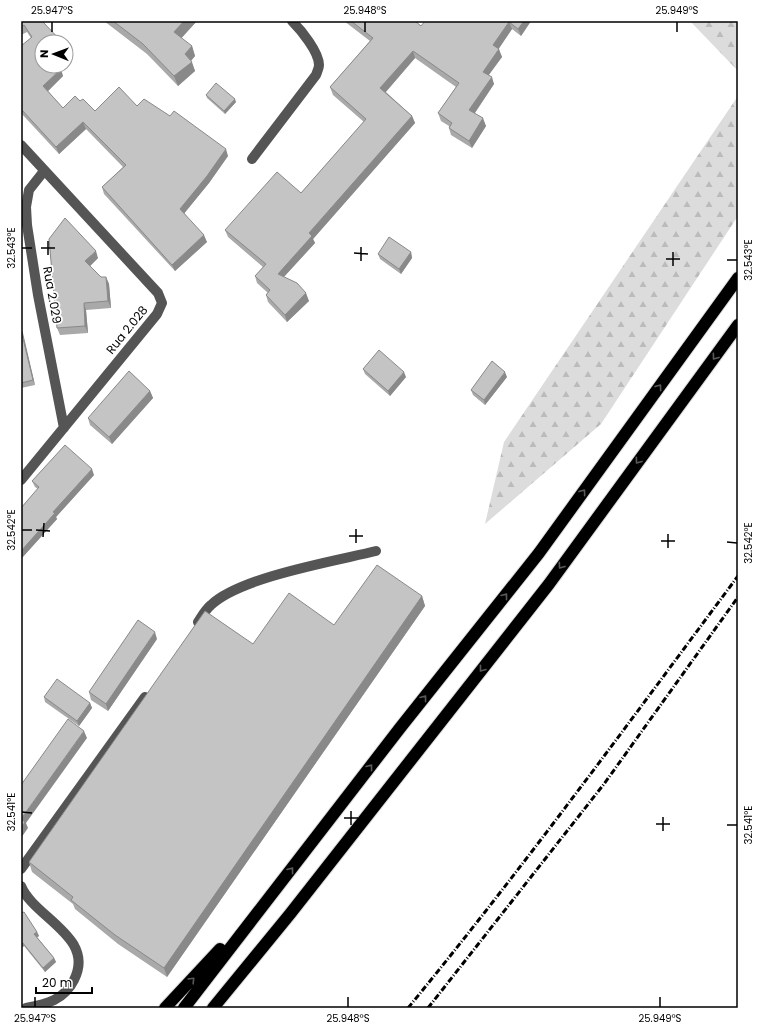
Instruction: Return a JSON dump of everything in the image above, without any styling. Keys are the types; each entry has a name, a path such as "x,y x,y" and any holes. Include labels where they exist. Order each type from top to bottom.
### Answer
{"highway":[{"path":"184,1008 539,553 738,278"},
{"path":"213,1008 290,914 549,584 738,325"},
{"path":"165,1008 267,901"}],"lane":[{"path":"252,159 316,75 319,65 308,40 292,21"},
{"name":"Rua 2.028","path":"21,145 44,172 158,293 162,304 158,314 21,480"},
{"name":"Rua 2.029","path":"44,172 29,190 26,207 27,225 38,295 64,428"},
{"path":"192,631 210,605 230,592 275,575 376,551"},
{"path":"21,869 150,690"},
{"path":"21,886 34,902 66,934 77,951 80,960 78,972 65,994 44,1004 26,1008"}],"green space":[{"path":"690,21 738,21 738,71"},
{"path":"738,96 738,216 601,424 485,524 504,442"}],"building":[{"path":"21,21 42,21 54,34 34,34 34,74 56,74 43,86 63,108 75,96 80,101 83,99 95,111 119,87 137,106 144,99 170,116 174,111 226,149 207,176 180,209 204,235 172,265 102,187 126,165 83,122 56,147 21,109 21,46 32,37 24,25 21,27"},
{"path":"113,21 184,21 174,32 192,46 185,54 192,62 174,76 143,44"},
{"path":"351,21 415,21 421,26 425,21 524,21 518,29 509,22 493,45 499,49 483,72 492,77 469,110 483,118 469,141 449,128 452,123 438,113 459,83 413,51 380,88 412,116 309,233 312,236 278,274 297,283 306,293 285,315 266,295 270,290 255,276 266,264 225,230 277,172 301,193 366,119 330,87 373,38"},
{"path":"216,83 235,99 224,111 206,95"},
{"path":"65,218 96,251 85,261 101,277 106,277 108,301 84,303 85,326 57,328 49,239"},
{"path":"389,237 411,252 399,269 378,254"},
{"path":"21,330 33,380 21,383"},
{"path":"379,350 404,372 388,391 363,369"},
{"path":"492,361 505,372 484,400 471,390"},
{"path":"129,371 150,391 109,437 88,418"},
{"path":"65,445 92,469 53,512 55,513 21,551 21,508 39,487 32,481"},
{"path":"377,565 422,596 164,968 115,935 71,900 73,897 29,862 205,611 253,644 289,593 334,625"},
{"path":"138,620 155,632 106,704 89,692"},
{"path":"57,679 90,703 77,721 44,697"},
{"path":"68,719 84,731 21,819 21,785"},
{"path":"21,819 25,822 21,828"},
{"path":"24,912 37,932 34,934 54,958 43,968 22,942 21,943 21,913"}],"railway":[{"path":"408,1008 493,902 738,576"},
{"path":"428,1008 604,784 738,597"}]}
